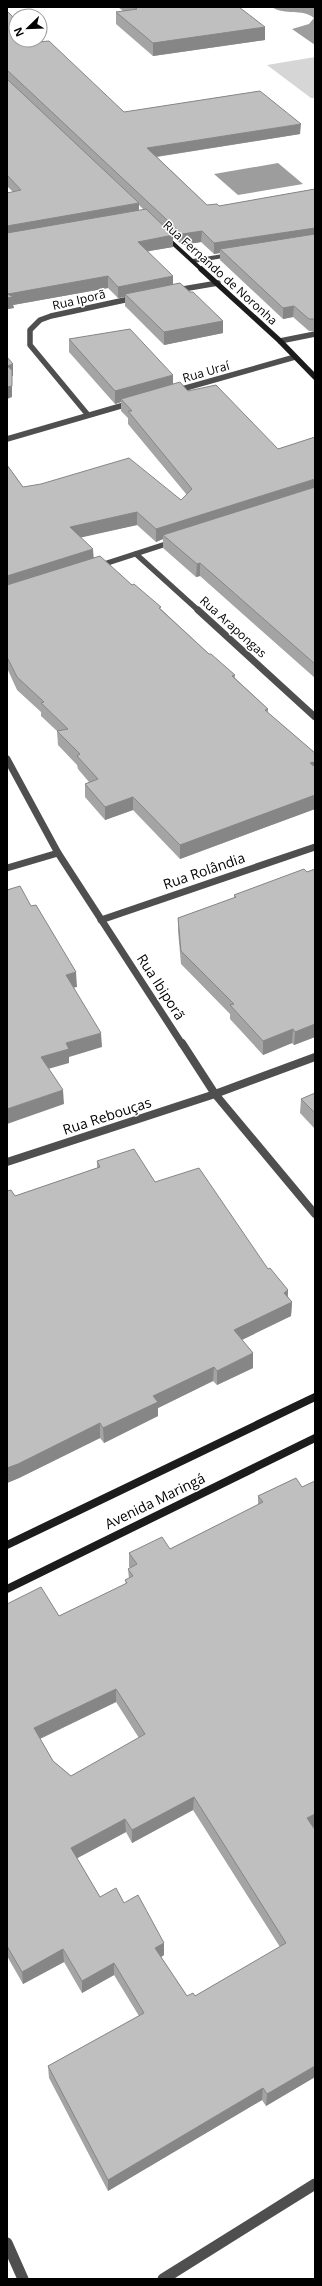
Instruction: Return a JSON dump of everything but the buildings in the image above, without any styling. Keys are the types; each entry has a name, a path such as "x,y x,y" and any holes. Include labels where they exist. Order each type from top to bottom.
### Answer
{"street":[{"name":"Rua Fernando de Noronha","path":"161,232 280,341 315,377"},
{"path":"193,261 238,253"},
{"path":"173,291 218,284"},
{"name":"Rua Iporã","path":"88,415 30,345 28,336 33,325 50,316 142,297"},
{"path":"280,341 315,334"},
{"name":"Rua Uraí","path":"165,394 295,357"},
{"path":"7,439 134,402"},
{"path":"90,568 181,539"},
{"name":"Rua Arapongas","path":"136,554 315,716"},
{"name":"Rua Ibiporã","path":"7,759 58,853 215,1094 315,1214"},
{"name":"Rua Rolândia","path":"101,920 315,847"},
{"path":"7,868 58,853"},
{"name":"Rua Rebouças","path":"7,1162 215,1094 315,1057"},
{"name":"Avenida Maringá","path":"7,1545 315,1397"},
{"name":"Avenida Maringá","path":"7,1589 315,1438"},
{"path":"163,2279 315,2184"},
{"path":"7,2243 23,2279"}],"shaded area":[{"path":"272,7 315,7 315,45 292,29 309,24 314,18 304,13 282,11"},
{"path":"315,57 315,98 311,98 267,65"},
{"path":"278,163 303,184 238,195 214,174"}]}
